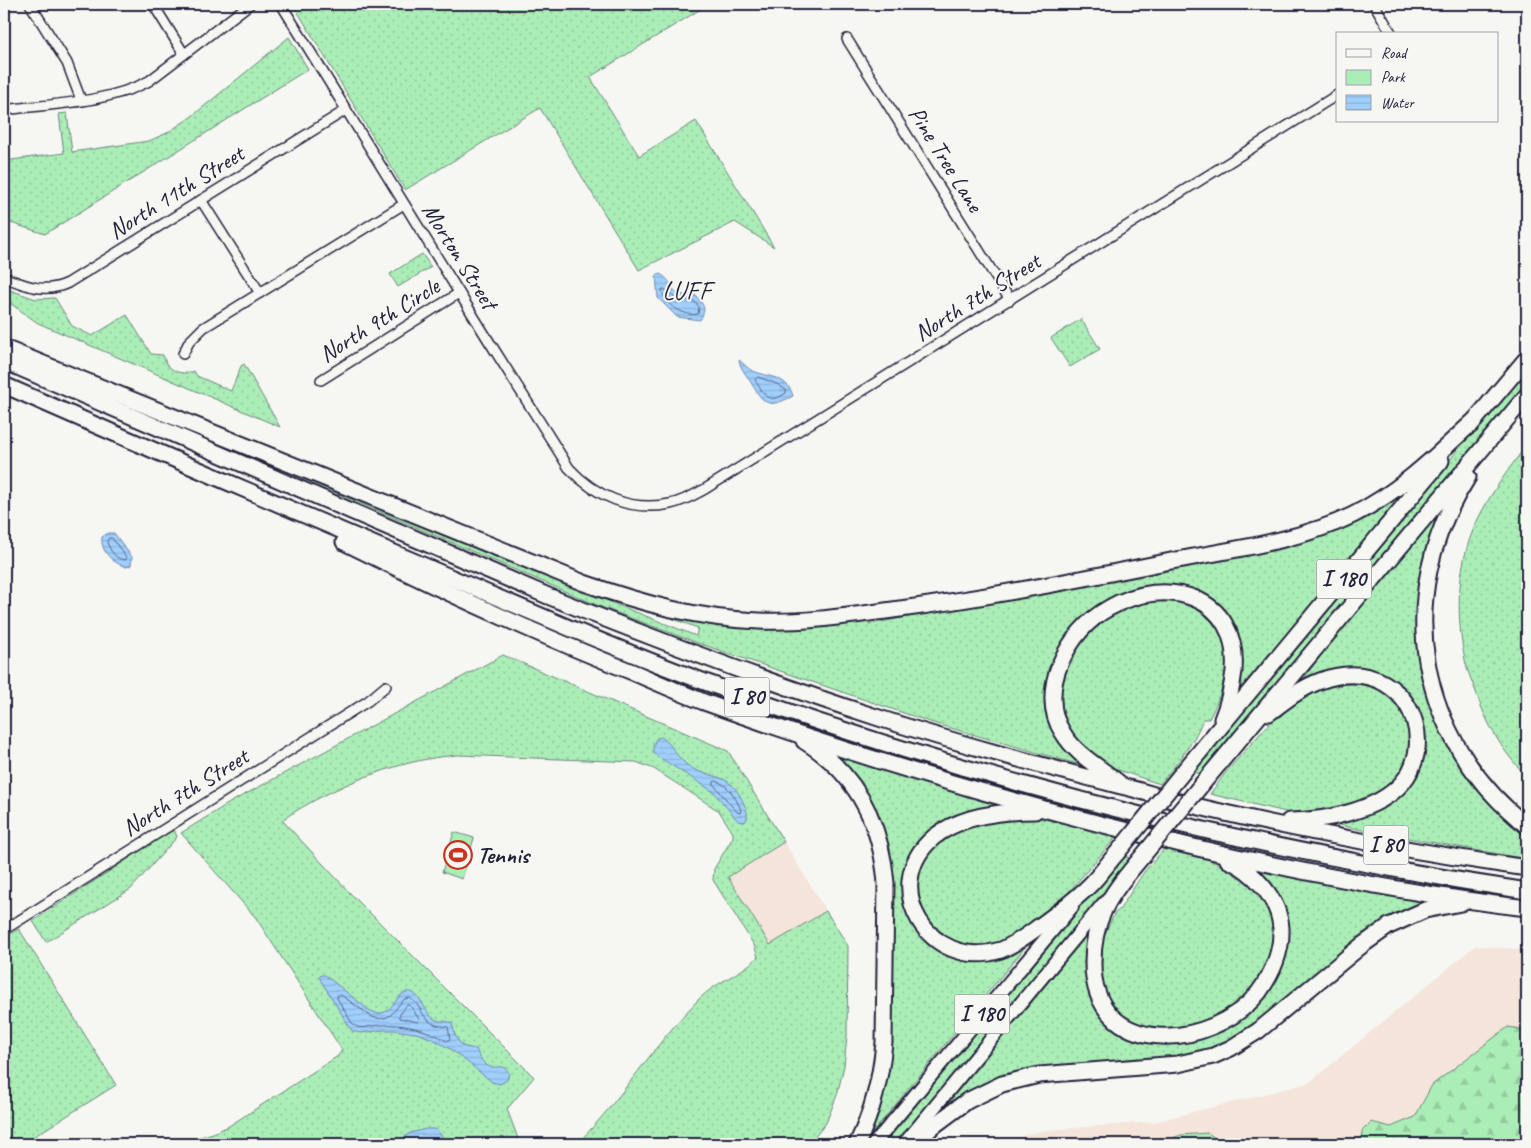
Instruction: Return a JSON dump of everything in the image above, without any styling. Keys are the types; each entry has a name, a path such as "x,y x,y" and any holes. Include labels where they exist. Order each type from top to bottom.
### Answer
{"highway":[{"path":"4,348 584,583 673,610 733,620 809,621 1047,586 1310,532 1354,514 1396,489 1434,458 1476,419"},
{"name":"I 180","path":"1091,884 1527,358"},
{"name":"I 80","path":"4,362 548,596 741,671 880,718 1038,765 1174,801 1394,847 1527,868"},
{"name":"I 80","path":"4,386 630,653 748,697 891,746 1057,794 1199,830 1376,866 1527,891"},
{"name":"I 180","path":"1118,886 1527,395"},
{"path":"1495,433 1460,491 1439,535 1428,573 1425,594 1424,637 1431,682 1443,718 1456,745 1485,787 1506,809 1527,826"},
{"path":"207,473 444,591 560,644 704,702 788,730 956,784 1062,814 1203,850 1338,879 1527,908"},
{"path":"1124,787 1074,748 1059,726 1053,708 1054,682 1064,654 1084,627 1109,608 1136,596 1150,593 1174,593 1190,596 1201,601 1219,616 1233,644 1233,684 1229,701 1211,738"},
{"path":"1232,749 1270,713 1293,695 1320,681 1346,675 1368,677 1394,690 1409,707 1417,728 1417,746 1412,766 1402,783 1386,796 1354,811 1316,820 1278,821 1245,817"},
{"path":"788,730 825,756 850,782 875,826 884,863 886,883 883,1056 878,1088 872,1109 857,1144"},
{"path":"1062,814 1029,811 1000,812 968,820 940,833 925,846 915,864 911,883 914,910 924,928 940,943 966,953 987,953 1010,946 1027,935 1091,884"},
{"path":"1118,886 1103,911 1095,938 1094,973 1097,993 1108,1012 1124,1026 1147,1034 1179,1036 1213,1027 1243,1008 1262,987 1276,961 1280,947 1281,929 1278,912 1260,883 1234,862 1203,850"},
{"path":"915,1144 949,1113 973,1098 1002,1084 1039,1075 1178,1064 1213,1056 1258,1032 1361,946 1389,926 1416,914 1444,906 1461,903 1496,904"}],"main road":[{"name":"I 180","path":"874,1144 1091,884"},
{"name":"I 180","path":"904,1144 1118,886"}],"street":[{"path":"30,4 67,63 81,100"},
{"path":"153,4 184,54"},
{"path":"4,110 110,96 135,88 250,4"},
{"name":"Morton Street","path":"281,4 568,468 581,482 596,492 629,504"},
{"path":"1374,4 1391,32"},
{"name":"Pine Tree Lane","path":"848,39 1010,300"},
{"name":"North 7th Street","path":"629,504 655,506 671,504 705,489 1336,96"},
{"name":"North 11th Street","path":"4,277 34,288 44,289 56,288 68,283 346,110"},
{"path":"201,200 260,293"},
{"path":"182,354 188,342 203,328 404,204"},
{"name":"North 9th Circle","path":"321,380 459,293"},
{"name":"North 7th Street","path":"4,930 368,701 386,686"}],"shaded area":[{"path":"784,842 826,911 770,945 728,877"},
{"path":"1475,946 1527,950 1527,1144 1004,1144 1025,1135 1047,1130 1154,1122 1309,1083"}],"green space":[{"path":"293,4 709,4 590,77 639,156 696,121 774,247 735,222 639,270 540,108 405,190"},
{"path":"289,37 308,69 45,234 11,223 4,240 4,161 64,153 59,114 67,113 72,152 149,141 167,133 191,117"},
{"path":"422,254 431,267 398,287 390,274"},
{"path":"4,288 36,299 55,298 72,326 92,336 127,315 151,354 163,355 167,364 174,371 189,373 194,371 197,376 231,391 241,366 244,364 280,427 38,323 4,299"},
{"path":"1081,319 1100,349 1070,367 1051,338"},
{"path":"1527,367 1527,386 1202,775 1195,772 1190,775 1188,774"},
{"path":"181,423 583,591 696,636 698,628 673,619 675,615 867,620 869,624 981,604 1260,547 1412,485 1228,707 1238,656 1204,599 1116,598 1053,664 1069,752 1084,766 933,723 695,642 604,608 180,426"},
{"path":"1527,444 1527,776 1503,748 1480,704 1465,660 1459,605 1462,569 1466,551 1479,517"},
{"path":"1449,501 1422,589 1441,722 1527,829 1527,859 1330,823 1368,812 1421,749 1387,680 1302,681 1322,654"},
{"path":"1164,599 1194,606 1211,618 1220,631 1225,645 1226,659 1225,675 1221,690 1209,719 1203,719 1190,745 1160,784 1102,763 1075,742 1059,715 1061,674 1083,636 1102,618 1141,602"},
{"path":"503,655 728,751 784,842 728,877 770,945 826,911 848,946 847,1036 844,1066 837,1095 826,1123 809,1144 577,1144 609,1109 667,1034 699,999 758,957 754,945 713,880 714,869 733,837 733,833 719,811 654,769 636,762 458,755 412,762 366,777 322,796 282,820 349,892 534,1077 507,1109 520,1144 178,1144 229,1126 338,1056 342,1050 256,918 181,833 231,802"},
{"path":"1351,681 1377,686 1399,704 1406,717 1411,733 1411,748 1407,767 1396,781 1367,802 1309,814 1290,813 1210,794 1226,772 1276,716 1281,716 1288,707 1322,686"},
{"path":"825,750 1009,806 966,815 906,876 940,948 1021,948 1023,950 863,1144 881,1086 881,841"},
{"path":"1016,816 1054,821 1117,836 1055,908 1050,909 1044,917 999,946 969,949 937,936 919,911 916,882 920,865 939,840 966,825"},
{"path":"174,829 177,837 131,889 46,942 33,921"},
{"name":"Tennis","path":"454,832 474,838 462,879 442,872"},
{"path":"1166,847 1208,859 1224,867 1253,887 1265,900 1272,913 1276,932 1273,949 1259,983 1226,1015 1184,1031 1141,1028 1111,1008 1099,973 1100,951 1106,931 1115,913 1120,909 1144,872"},
{"path":"1124,854 1129,858 1136,856 896,1144 881,1144"},
{"path":"1249,867 1449,903 1417,913 1256,1030 1213,1054 1040,1072 940,1113 1098,922 1088,960 1087,980 1089,989 1101,1007 1131,1035 1238,1019 1286,930"},
{"path":"19,929 116,1085 22,1144 4,1144 4,938"},
{"path":"1508,1027 1527,1030 1527,1144 1361,1144 1362,1131 1371,1122 1391,1127 1415,1117 1432,1085"},
{"path":"1208,1133 1223,1144 1157,1144 1181,1135"}],"water":[{"path":"660,274 669,281 676,292 695,295 698,298 704,309 700,320 677,317 658,298 656,276"},
{"path":"739,360 757,373 782,381 790,389 793,396 778,403 763,400 743,371"},
{"path":"108,533 114,533 132,557 131,565 127,567 117,563 103,548 102,537"},
{"path":"661,737 687,765 726,780 732,785 746,809 747,816 745,822 738,821 714,792 654,754 654,743 656,739"},
{"path":"325,975 369,1010 378,1014 388,1010 405,992 415,994 433,1018 452,1023 455,1035 461,1045 476,1049 488,1066 502,1067 507,1070 509,1073 507,1080 500,1084 492,1082 452,1050 431,1038 416,1033 394,1030 360,1033 352,1031 320,979 319,976"},
{"path":"426,1129 436,1129 448,1144 395,1144 410,1133"}],"waterway":[{"path":"1515,1144 1527,1139"}],"place":[{"name":"Tennis","path":"458,855"}],"district":[{"name":"LUFF","path":"687,291"}]}
